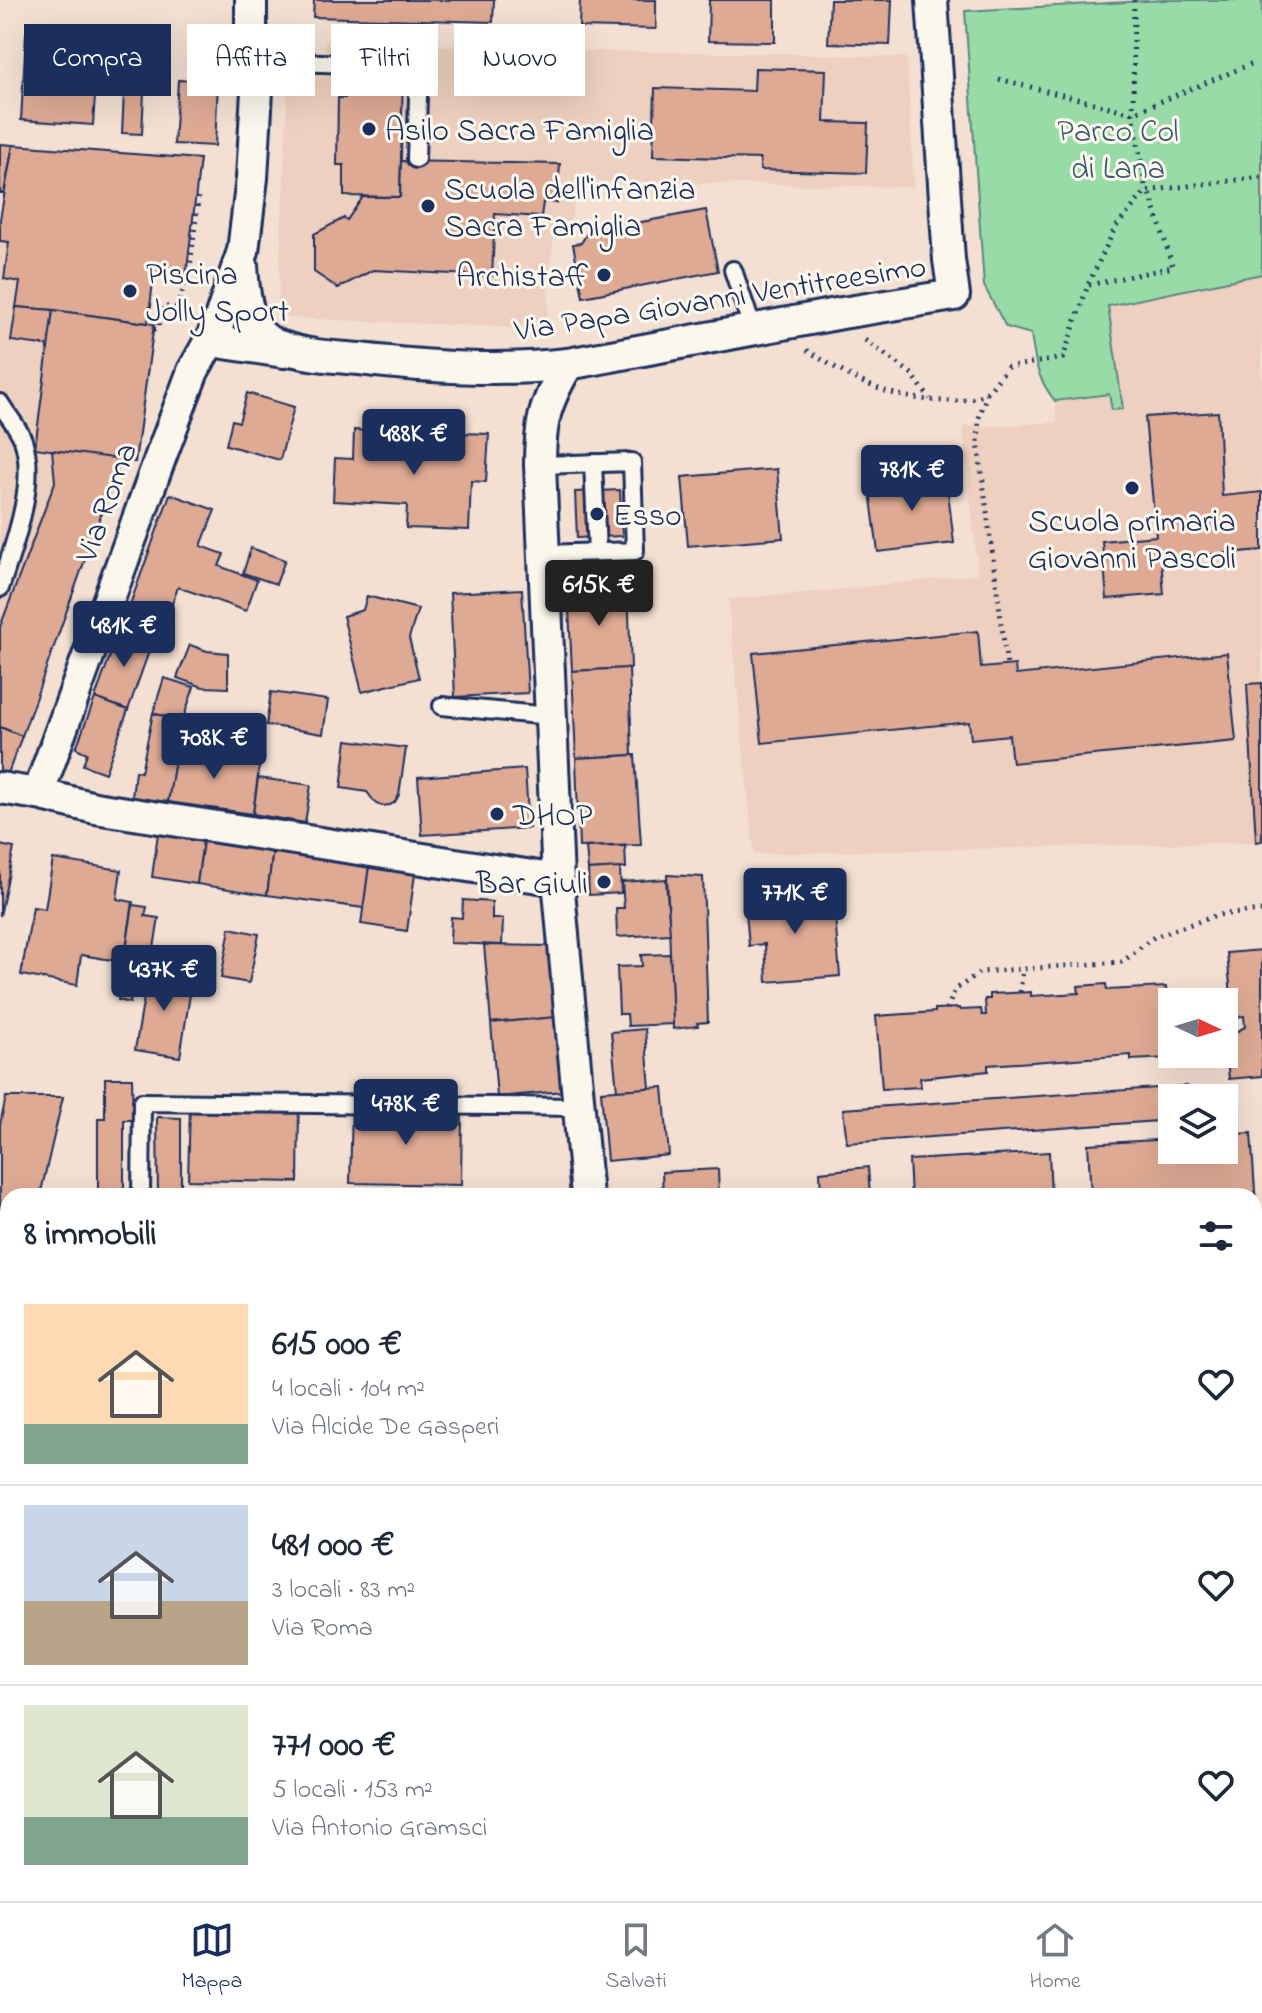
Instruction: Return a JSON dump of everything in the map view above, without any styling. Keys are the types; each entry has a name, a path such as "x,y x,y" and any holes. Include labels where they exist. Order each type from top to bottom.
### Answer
{"street":[{"name":"Via Roma","path":"251,0 251,24"},
{"name":"Via Papa Giovanni Ventitreesimo","path":"243,251 245,297 257,331 280,347 400,364 463,368 534,368 568,364 954,295 932,0"},
{"name":"Via Roma","path":"38,794 162,453 193,371 211,341 243,251 257,96"},
{"name":"Via Papa Giovanni Ventitreesimo","path":"211,341 306,353"},
{"path":"568,364 545,408 540,434 540,465 558,880 586,1188"},
{"path":"0,788 95,808 558,880"}],"lane":[{"path":"315,63 419,66 416,159"},
{"path":"733,270 753,330"},
{"path":"0,403 23,440 28,474 23,514 0,588"},
{"path":"540,465 632,462 635,551 544,554"},
{"path":"593,463 597,552"},
{"path":"442,706 550,716"},
{"path":"141,1188 142,1102 577,1107"}],"path":[{"path":"1088,285 1173,267 1147,191 1133,113 1134,0"},
{"path":"999,79 1133,113 1251,64"},
{"path":"1007,666 978,443 979,418 988,392 1008,367 1063,358 1088,285 1115,228 1147,191 1262,177"},
{"path":"176,308 189,276 199,192"},
{"path":"150,305 186,312"},
{"path":"154,329 158,329 162,306"},
{"path":"865,340 912,374 931,400"},
{"path":"806,350 839,371 886,391 959,402 988,392"},
{"path":"947,1009 955,990 980,972 1122,962 1154,937 1217,915 1262,911"},
{"path":"1020,992 1023,969"}],"shaded area":[{"name":"Scuola dell'infanzia Sacra Famiglia","path":"325,42 331,42 331,96 438,96 438,46 454,47 454,96 585,96 585,51 907,58 914,187 579,181 568,232 554,232 546,329 289,318 278,304 288,96 315,96 315,77 324,77"},
{"path":"0,241 9,242 4,279 20,282 11,341 49,346 35,447 121,459 22,736 13,757 0,775"},
{"path":"1262,274 1262,842 754,854 728,599 978,574 963,426 1057,422 1055,401 1110,394 1112,409 1123,409 1108,306"}],"green space":[{"name":"Parco Col di Lana","path":"1163,0 1262,0 1262,274 1108,306 1123,409 1112,410 1109,394 1055,401 1038,370 1031,334 1006,327 984,286 965,11"}],"building":[{"path":"314,0 494,0 493,22 313,17"},
{"path":"580,0 656,0 656,29 585,27 585,24 579,24"},
{"path":"709,0 775,0 775,42 708,41"},
{"path":"830,0 892,0 890,45 828,43"},
{"path":"24,68 24,96 95,96 93,125 21,120"},
{"path":"755,68 826,70 824,122 868,123 866,173 760,170 760,159 653,156 655,88 754,91"},
{"path":"178,80 187,80 187,96 217,96 215,146 174,144"},
{"path":"124,96 144,96 142,134 122,133"},
{"name":"Asilo Sacra Famiglia","path":"402,96 400,197 344,196 344,165 337,165 338,98"},
{"path":"0,144 13,145 4,193 0,193"},
{"path":"13,145 200,159 186,277 154,274 148,323 16,307 20,282 4,279 9,242 0,241 0,219"},
{"path":"401,161 560,164 557,203 543,202 541,217 495,214 492,276 373,270 338,288 314,272 314,234 344,218 347,220 363,197 400,197"},
{"path":"706,210 718,271 583,297 573,244 581,243 588,232"},
{"path":"16,307 53,310 49,346 11,341"},
{"path":"53,310 154,324 135,462 35,448"},
{"path":"247,393 294,407 280,460 226,445 232,420 239,422"},
{"path":"1218,412 1222,496 1262,492 1262,550 1161,559 1164,594 1107,599 1102,541 1156,536 1145,417"},
{"path":"409,424 417,425 418,432 425,432 424,443 434,444 434,457 448,458 449,444 464,445 464,433 489,434 486,482 471,481 469,530 406,528 407,505 333,501 335,458 353,459 354,430 373,431 373,445 381,446 380,453 385,453 387,433 409,434"},
{"path":"52,450 121,459 22,736 0,727 0,627 55,482"},
{"path":"777,469 783,538 688,546 682,477"},
{"path":"946,475 954,543 878,552 869,484"},
{"path":"620,490 622,536 577,538 575,492"},
{"path":"170,494 215,510 201,546 224,554 219,566 257,580 246,611 178,587 164,627 127,613"},
{"path":"251,548 285,560 276,584 243,573"},
{"path":"588,566 625,567 625,588 587,586"},
{"path":"568,588 628,588 631,668 572,671"},
{"path":"522,589 528,693 455,697 450,593"},
{"path":"367,596 418,609 409,638 419,678 362,692 343,616 363,610"},
{"path":"120,628 153,640 128,710 95,698"},
{"path":"978,631 981,668 1015,665 1016,675 1227,653 1236,741 1012,763 1009,735 971,739 969,722 762,743 753,653"},
{"path":"190,645 228,653 228,688 203,687 177,678"},
{"path":"629,668 632,755 576,758 572,671"},
{"path":"164,678 194,687 182,722 153,713"},
{"path":"1262,683 1262,841 1256,842 1247,684"},
{"path":"271,692 328,700 323,734 266,725"},
{"path":"95,698 128,710 105,773 83,765 87,753 76,748"},
{"path":"153,713 182,722 168,802 132,798 135,771 141,772"},
{"path":"0,727 22,736 7,776 0,775"},
{"path":"347,740 406,748 399,795 395,802 382,806 376,804 367,792 341,788"},
{"path":"177,748 260,760 253,814 168,802"},
{"path":"635,755 641,845 579,847 576,758"},
{"path":"525,769 529,828 422,835 418,777"},
{"path":"258,778 311,785 305,823 253,814"},
{"path":"158,833 203,841 197,884 152,877"},
{"path":"203,841 273,850 267,895 197,884"},
{"path":"0,845 14,848 0,916"},
{"path":"625,846 626,868 588,870 586,847"},
{"path":"273,850 369,866 364,908 267,895"},
{"path":"53,859 121,870 117,899 133,902 124,962 81,955 77,985 21,975 33,907 45,909"},
{"path":"369,866 415,874 407,931 361,924"},
{"name":"Bar Giuli","path":"620,868 621,893 589,895 588,870"},
{"path":"667,875 703,877 708,1022 697,1023 698,1026 673,1029"},
{"path":"666,879 670,934 617,937 616,908 624,908 622,882"},
{"path":"833,893 840,976 767,982 765,944 749,946 745,900"},
{"path":"463,900 492,902 492,919 503,919 502,945 450,943 451,917 462,918"},
{"path":"133,905 147,907 145,916 159,918 151,966 124,962"},
{"path":"230,928 259,934 249,983 221,978"},
{"path":"484,945 549,946 557,1017 491,1023"},
{"path":"1262,950 1262,1076 1229,1079 1228,1068 1238,1068 1238,1031 1245,1027 1244,1016 1238,1017 1238,988 1230,988 1227,953"},
{"path":"670,954 673,1024 628,1026 627,1014 619,1014 617,967 642,966 641,955"},
{"path":"149,968 193,976 180,1057 135,1050"},
{"path":"121,983 134,986 130,1003 118,1000"},
{"path":"1106,984 1107,990 1166,987 1158,988 1158,1059 1131,1060 1131,1055 988,1065 988,1071 920,1078 921,1087 882,1089 876,1016 959,1008 981,1009 982,1015 986,1015 985,999 990,999 990,994 1031,992 1031,996 1079,993 1078,986"},
{"path":"557,1017 564,1091 497,1097 491,1023"},
{"path":"645,1029 650,1088 617,1090 611,1032"},
{"path":"105,1078 132,1078 133,1120 124,1120 124,1188 98,1188 98,1118 105,1118"},
{"path":"663,1087 669,1155 607,1161 601,1091"},
{"path":"1158,1088 1158,1121 847,1143 843,1109"},
{"path":"6,1097 63,1097 42,1188 0,1188 0,1124"},
{"path":"190,1106 299,1108 298,1182 188,1180"},
{"path":"352,1109 462,1111 461,1185 350,1183"},
{"path":"157,1117 181,1118 181,1188 158,1188"},
{"path":"1251,1133 1255,1188 1091,1188 1088,1144 1158,1140 1158,1164 1238,1164 1238,1134"},
{"path":"1049,1152 1051,1188 911,1188 909,1160"},
{"path":"868,1167 869,1188 821,1188 820,1172"},
{"path":"718,1169 719,1188 663,1188 662,1172"}],"place":[{"name":"Asilo Sacra Famiglia","path":"369,129"},
{"name":"Scuola dell'infanzia Sacra Famiglia","path":"428,206"},
{"name":"Archistaff","path":"604,275"},
{"name":"Piscina Jolly Sport","path":"130,291"},
{"name":"Scuola primaria Giovanni Pascoli","path":"1132,488"},
{"name":"Esso","path":"597,514"},
{"name":"DHOP","path":"497,814"},
{"name":"Bar Giuli","path":"604,882"}]}
